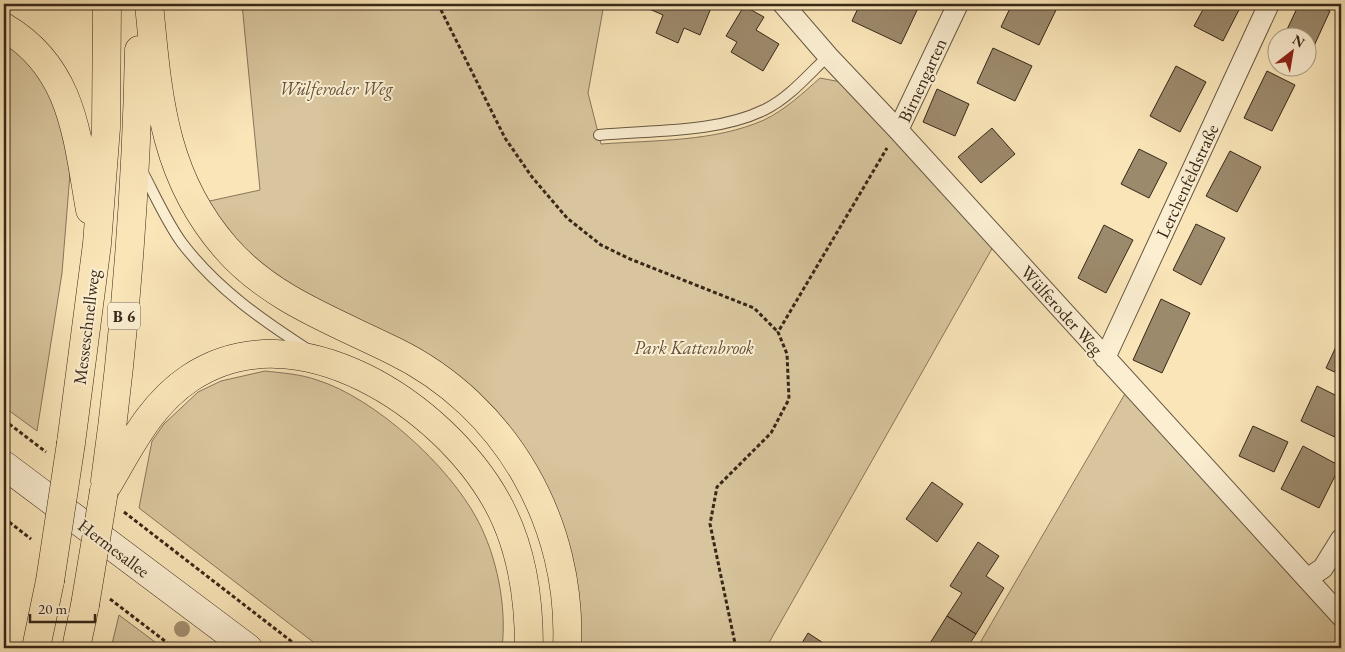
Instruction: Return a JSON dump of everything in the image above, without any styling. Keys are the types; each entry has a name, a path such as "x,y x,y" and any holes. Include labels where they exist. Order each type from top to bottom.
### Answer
{"highway":[{"name":"Messeschnellweg","path":"36,648 50,581 60,449 97,244 106,128 107,4"},
{"name":"Messeschnellweg","path":"76,648 111,486 132,250 137,162 140,4"},
{"path":"149,4 159,103 168,143 182,177 207,222 225,247 262,281 305,308 418,364 462,396 495,431 528,477 554,537 566,598 567,648"},
{"path":"4,27 38,54 55,76 67,99 77,133 97,244"},
{"path":"111,486 142,426 156,407 170,392 211,366 255,355 278,354 330,363 373,383 415,408 440,428 460,448 480,474 497,502 519,557 526,590 529,648"}],"main road":[{"name":"Hermesallee","path":"4,465 248,648"}],"street":[{"name":"Wülferoder Weg","path":"783,4 828,56 898,130 1341,616"},
{"name":"Birnengarten","path":"898,130 958,4"},
{"name":"Lerchenfeldstraße","path":"1105,358 1269,4"},
{"path":"1307,579 1323,568 1341,539"}],"lane":[{"path":"599,135 727,123 765,110 790,93 828,56"},
{"path":"137,162 182,243 228,294 262,320 330,363"}],"path":[{"path":"438,4 505,138 532,177 567,218 608,248 754,308 778,332 787,354 788,398 772,433 717,487 710,524 736,648"},
{"path":"778,332 898,130"},
{"path":"4,420 60,449"},
{"path":"111,486 300,648"}],"green space":[{"name":"Park Kattenbrook","path":"242,4 604,4 588,93 601,144 684,139 745,127 772,116 794,101 820,78 841,82 994,245 766,648 567,648 562,569 489,423 305,308 196,204 260,190"},
{"path":"4,40 19,52 52,91 71,161 62,273 37,431 4,407"},
{"path":"265,371 311,378 339,389 363,402 408,436 448,477 477,519 490,549 502,599 502,648 321,648 139,508 152,441 164,424 198,392 221,381"},
{"path":"1126,392 1341,625 1341,648 977,648"},
{"path":"119,615 163,648 111,648"}],"building":[{"path":"648,4 702,4 711,8 700,35 684,28 678,43 656,33 663,15 647,8"},
{"path":"860,4 920,4 901,44 852,21"},
{"path":"1012,4 1043,4 1056,10 1039,45 1001,27"},
{"path":"1206,4 1242,4 1223,41 1194,26"},
{"path":"1299,4 1315,4 1330,11 1318,37 1318,28 1288,28"},
{"path":"744,6 764,17 756,30 779,44 763,71 731,52 737,42 726,36"},
{"path":"993,48 1032,66 1015,101 977,83"},
{"path":"1176,66 1206,82 1180,132 1150,116"},
{"path":"1267,71 1268,78 1281,78 1295,85 1272,131 1244,118"},
{"path":"937,89 969,104 955,136 923,122"},
{"path":"992,128 1015,154 981,183 958,157"},
{"path":"1139,149 1167,163 1149,198 1121,184"},
{"path":"1230,151 1261,167 1237,212 1206,196"},
{"path":"1196,224 1225,238 1201,285 1173,270"},
{"path":"1104,225 1133,240 1106,293 1078,278"},
{"path":"1161,299 1190,313 1162,373 1133,360"},
{"path":"1341,336 1341,375 1326,368"},
{"path":"1317,386 1341,398 1341,440 1301,421"},
{"path":"1253,426 1288,442 1274,472 1239,456"},
{"path":"1303,446 1340,466 1319,508 1281,489"},
{"path":"932,482 963,504 937,542 906,519"},
{"path":"978,542 999,556 986,576 1004,588 976,634 947,616 962,593 950,586"},
{"path":"947,616 976,634 967,648 927,648"},
{"path":"808,633 831,648 799,648"}]}
